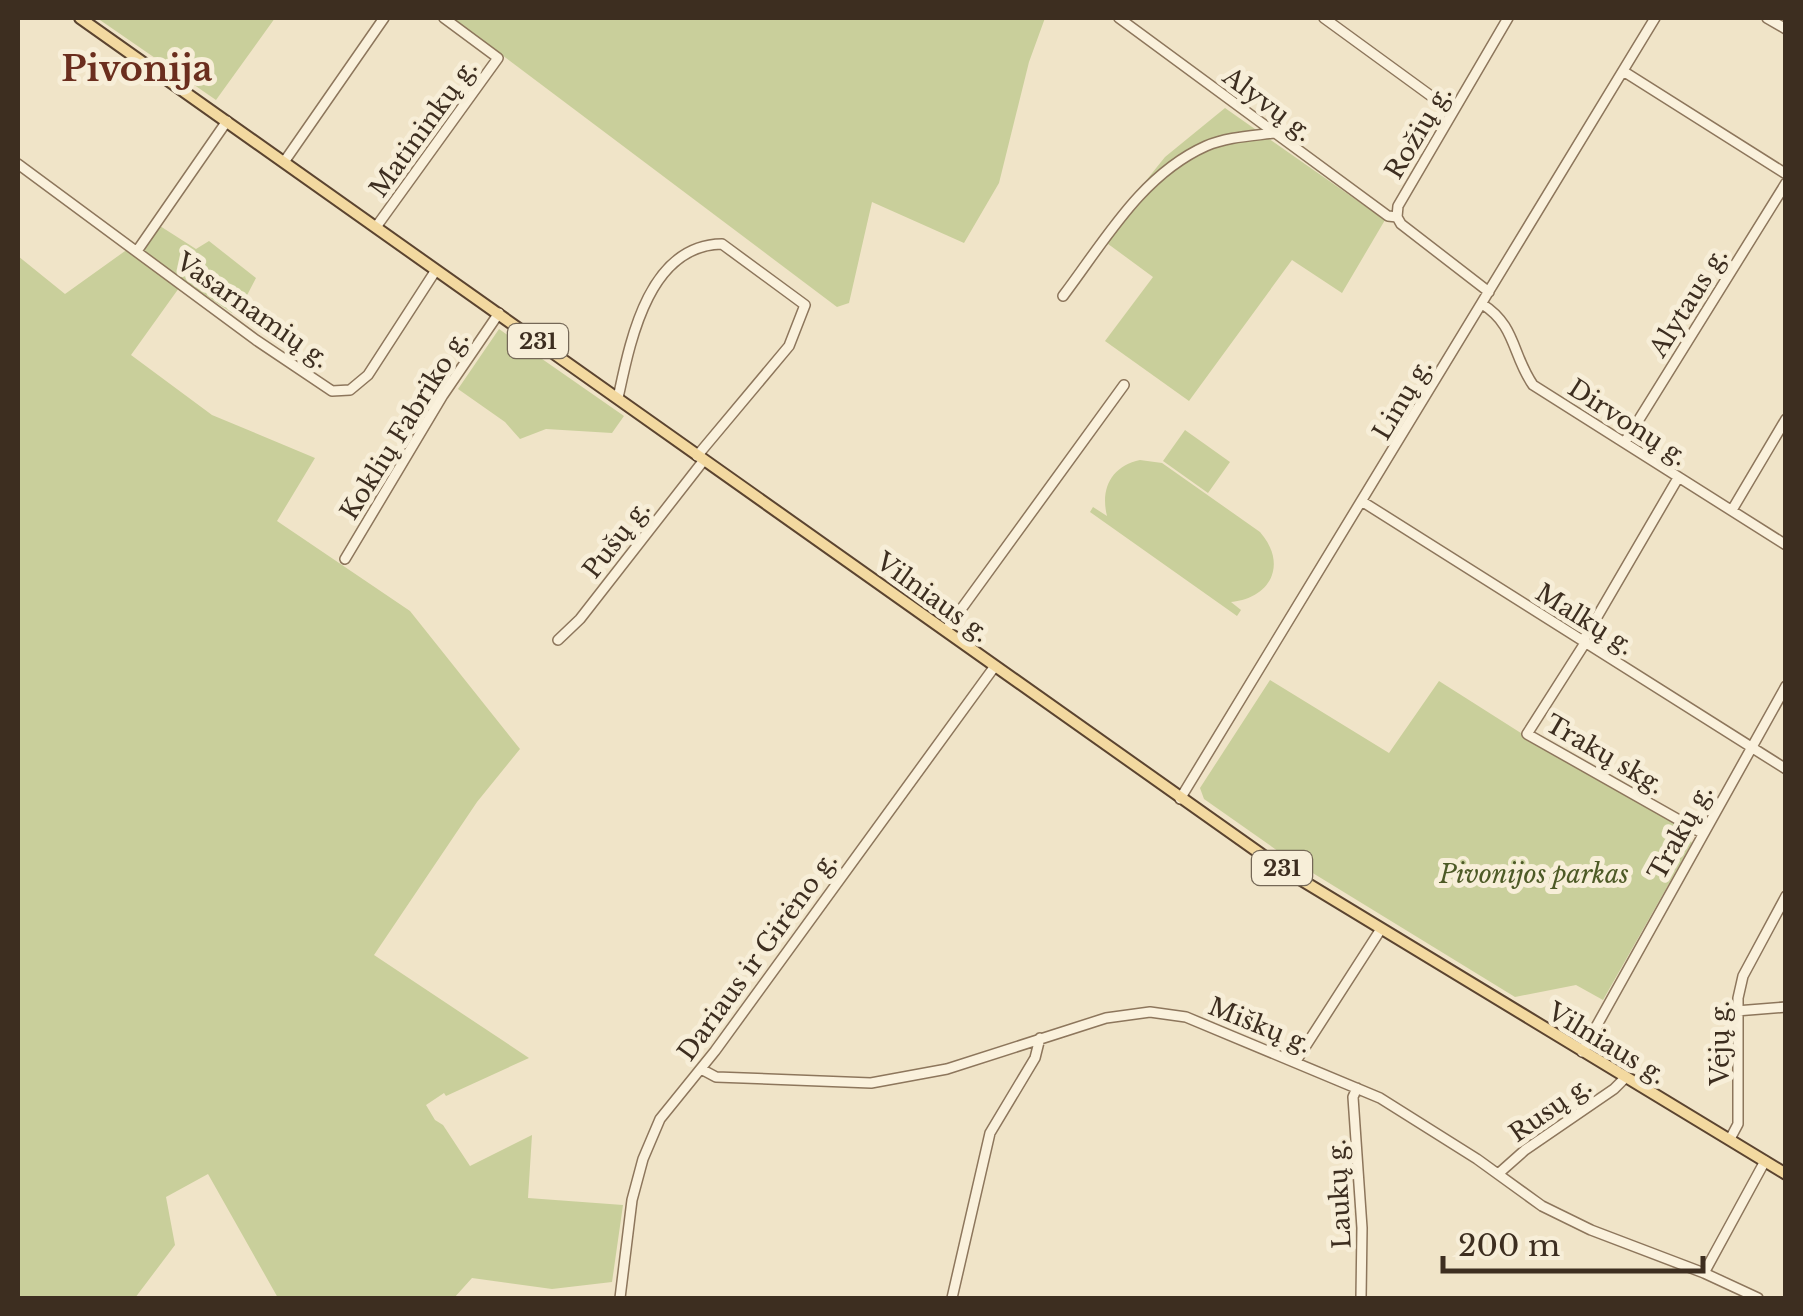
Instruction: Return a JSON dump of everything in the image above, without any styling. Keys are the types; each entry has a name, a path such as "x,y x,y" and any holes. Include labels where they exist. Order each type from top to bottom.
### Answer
{"main road":[{"name":"Vilniaus g.","path":"80,18 1180,799 1381,930 1786,1174"}],"street":[{"path":"284,162 384,18"},
{"name":"Matininkų g.","path":"376,227 498,58 444,18"},
{"name":"Alyvų g.","path":"1119,18 1388,216 1397,216"},
{"path":"1324,18 1453,112"},
{"name":"Rožių g.","path":"1489,292 1401,224 1397,216 1398,206 1508,18"},
{"name":"Linų g.","path":"1180,799 1655,18"},
{"path":"1767,18 1786,29"},
{"path":"1623,71 1786,174"},
{"path":"136,251 227,121"},
{"path":"1063,296 1134,201 1172,166 1208,145 1274,134"},
{"name":"Vasarnamių g.","path":"18,164 256,340 332,391 350,390 368,375 436,270"},
{"name":"Alytaus g.","path":"1625,442 1786,183"},
{"name":"Pušų g.","path":"558,640 580,618 789,346 805,305 722,244 706,244 672,263 646,304 629,347 618,398"},
{"name":"Dirvonų g.","path":"1482,304 1510,332 1533,385 1786,545"},
{"name":"Koklių Fabriko g.","path":"345,559 443,395 498,313"},
{"path":"946,630 1124,385"},
{"path":"1732,510 1786,419"},
{"path":"1584,642 1678,478"},
{"name":"Malkų g.","path":"1363,502 1786,769"},
{"name":"Trakų skg.","path":"1584,642 1527,734 1702,833"},
{"name":"Dariaus ir Girėno g.","path":"620,1298 632,1200 643,1158 666,1109 700,1069 994,666"},
{"name":"Trakų g.","path":"1582,1052 1786,686"},
{"name":"Vėjų g.","path":"1730,1139 1738,1124 1740,1101 1736,1011 1742,976 1786,896"},
{"path":"1296,1061 1381,930"},
{"path":"1736,1011 1786,1008"},
{"name":"Miškų g.","path":"700,1069 710,1075 732,1078 871,1083 935,1072 1094,1021 1150,1012 1186,1017 1357,1088 1414,1118 1542,1206 1590,1230 1758,1298"},
{"path":"952,1298 990,1133 1035,1058 1040,1038"},
{"name":"Rusų g.","path":"1498,1174 1625,1078"},
{"name":"Laukų g.","path":"1357,1088 1354,1097 1362,1298"},
{"path":"1704,1273 1765,1161"}],"green space":[{"path":"97,18 275,18 216,100"},
{"path":"453,18 1045,18 1029,62 999,183 964,243 872,202 849,303 837,307"},
{"path":"1225,108 1385,220 1342,293 1292,260 1189,401 1105,341 1153,277 1100,238 1165,157"},
{"path":"160,226 196,249 209,241 256,278 243,303 232,313 184,281 131,355 212,415 315,458 277,521 410,611 520,749 477,802 374,955 529,1058 446,1096 444,1093 426,1105 470,1166 532,1135 528,1198 623,1205 612,1282 552,1289 472,1278 454,1298 278,1298 208,1174 166,1197 175,1245 135,1298 18,1298 18,256 65,294"},
{"path":"499,329 624,416 612,433 546,429 520,439 505,422 458,389"},
{"path":"1185,430 1230,462 1208,493 1163,461"},
{"path":"1140,460 1162,463 1260,532 1268,544 1274,567 1271,577 1256,594 1231,602 1241,610 1237,616 1090,512 1093,507 1107,516 1105,496 1110,480 1122,467"},
{"name":"Pivonijos parkas","path":"1270,680 1389,753 1439,681 1678,824 1692,843 1603,1000 1576,985 1515,997 1285,856 1204,799 1200,788"}],"district":[{"name":"Pivonija","path":"137,69"}]}
